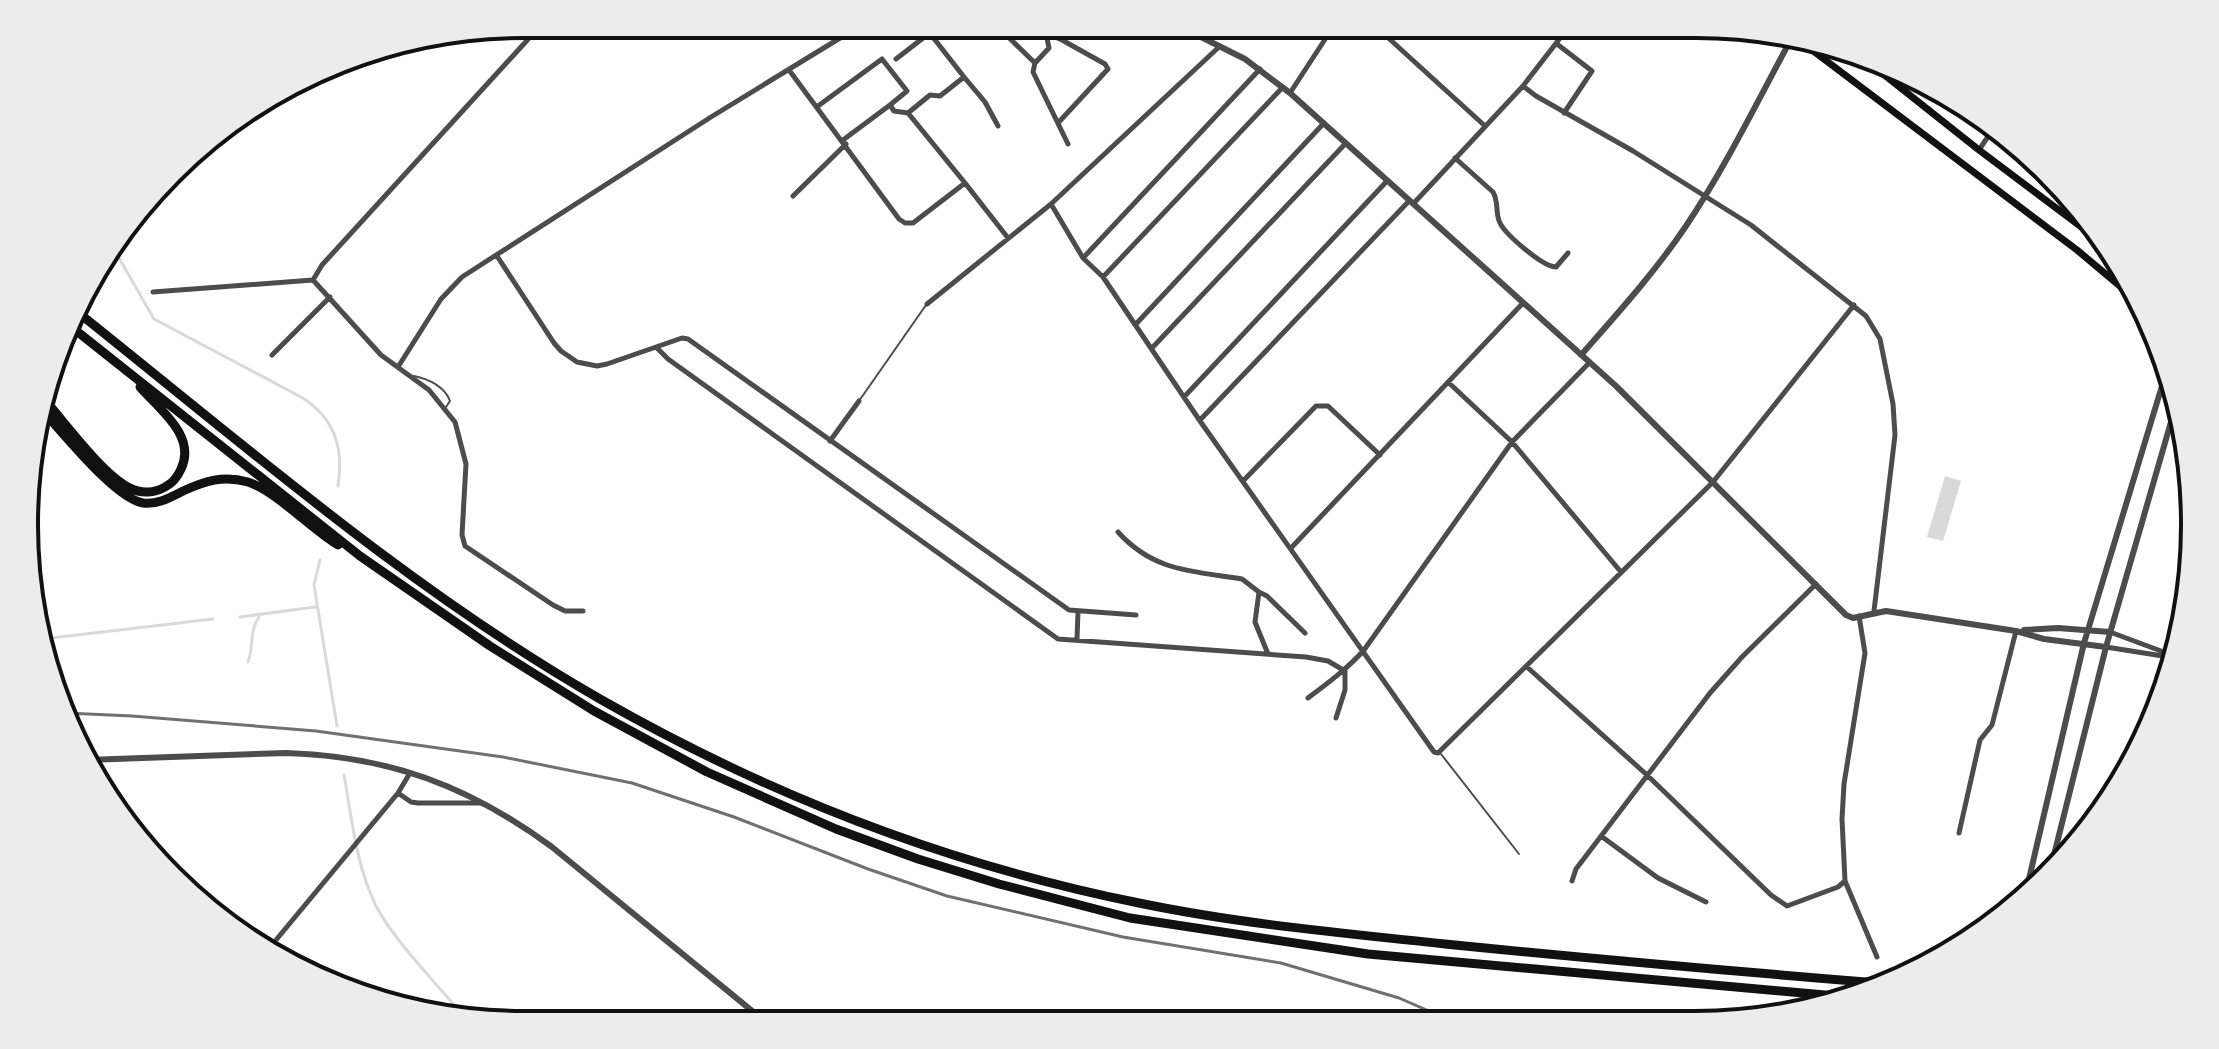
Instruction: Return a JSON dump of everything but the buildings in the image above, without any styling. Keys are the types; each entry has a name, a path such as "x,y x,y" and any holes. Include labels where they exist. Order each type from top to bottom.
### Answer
{"highway":[{"path":"84,317 350,528 515,646 600,699 699,752 841,816 921,845 1019,874 1139,903 1287,927 1629,963 1860,982"},
{"path":"78,332 360,556 540,679 707,772 836,829 999,884 1130,918 1383,955 1818,994"},
{"path":"53,408 121,482 139,491 159,490 172,482 183,467 183,441 180,433 128,371"},
{"path":"50,419 113,487 130,499 147,503 161,501 217,479 252,483 335,543 360,556"}],"main road":[{"path":"1818,54 2118,284"},
{"path":"1889,79 2075,223"}],"street":[{"path":"313,280 322,265 529,38"},
{"path":"398,367 441,299 462,277 840,38"},
{"path":"896,59 923,38"},
{"path":"934,38 985,102 998,126"},
{"path":"1009,38 1035,63"},
{"path":"1047,38 1049,48 1035,63 1033,72 1068,144"},
{"path":"1056,38 1105,64 1108,69 1058,123"},
{"path":"1204,38 1260,69 1324,123 1590,362 1846,615 1853,618 1874,611 1886,611 2016,631 2044,639 2163,655"},
{"path":"1290,93 1326,38"},
{"path":"1388,38 1485,126"},
{"path":"1200,421 1523,86 1561,38"},
{"path":"1557,44 1592,71 1564,113"},
{"path":"927,304 1051,204 1220,46"},
{"path":"1581,355 1652,273 1705,196 1787,47"},
{"path":"793,196 845,142 907,91 882,59 818,106"},
{"path":"1083,258 1260,69"},
{"path":"789,70 845,142 866,177 905,223 913,223 965,183"},
{"path":"908,113 930,95 940,96 964,77"},
{"path":"1523,86 1751,225 1866,316 1880,339 1893,404 1895,435 1874,611"},
{"path":"1103,277 1283,87"},
{"path":"890,105 894,111 908,113 1008,238"},
{"path":"1136,324 1324,123"},
{"path":"1979,150 1988,137"},
{"path":"1152,348 1346,143"},
{"path":"1455,158 1493,192 1501,226 1545,265 1556,267 1568,253"},
{"path":"1184,397 1387,181"},
{"path":"1051,204 1083,258 1103,277 1200,421 1434,752 1441,753 1713,482 1854,305"},
{"path":"497,256 554,343 571,359 597,366 682,338 688,339 1069,610 1136,615"},
{"path":"153,292 313,280 381,355 446,408 458,429 466,464 462,535 465,546 553,605 565,611 583,611"},
{"path":"272,355 330,297"},
{"path":"1291,548 1523,303"},
{"path":"657,348 668,359 1058,639 1268,654 1328,661 1345,671"},
{"path":"1308,698 1345,671 1364,650 1512,442 1590,362"},
{"path":"1448,382 1512,442 1621,572"},
{"path":"2029,877 2084,643 2161,389"},
{"path":"830,441 859,401"},
{"path":"1243,481 1316,406 1328,406 1380,455"},
{"path":"2055,851 2110,632 2170,424"},
{"path":"1118,532 1131,546 1164,566 1242,579 1267,596 1305,633"},
{"path":"1572,881 1576,869 1710,693 1816,584"},
{"path":"1259,592 1255,622 1268,654"},
{"path":"1077,639 1078,612"},
{"path":"1859,616 1865,653 1841,802 1845,881 1877,957"},
{"path":"2016,631 2058,628 2110,632 2163,654"},
{"path":"1959,833 1980,740 1992,725 2016,631"},
{"path":"1527,667 1647,775 1771,895 1787,906 1838,887 1845,881"},
{"path":"1336,718 1345,690 1345,671"},
{"path":"98,760 319,754 361,759 410,773 484,802 515,820 752,1011"},
{"path":"274,942 398,793 410,773"},
{"path":"398,793 418,803 484,802"},
{"path":"1601,836 1658,878 1706,902"}],"lane":[{"path":"859,401 927,304"},
{"path":"409,376 424,378 446,392 450,401 446,408"},
{"path":"1441,753 1519,854"}],"shaded area":[{"path":"1945,476 1961,481 1943,541 1927,537"}],"waterway":[{"path":"118,257 154,319 301,397 322,414 338,447 338,486"},
{"path":"320,560 314,585 337,726"},
{"path":"240,617 315,607"},
{"path":"248,662 259,617"},
{"path":"52,638 213,619"},
{"path":"344,775 359,858 376,906 404,947 455,1006"}],"railway":[{"path":"76,713 316,731 503,757 632,783 734,817 947,896 1123,937 1281,963 1399,998 1429,1011"}]}
